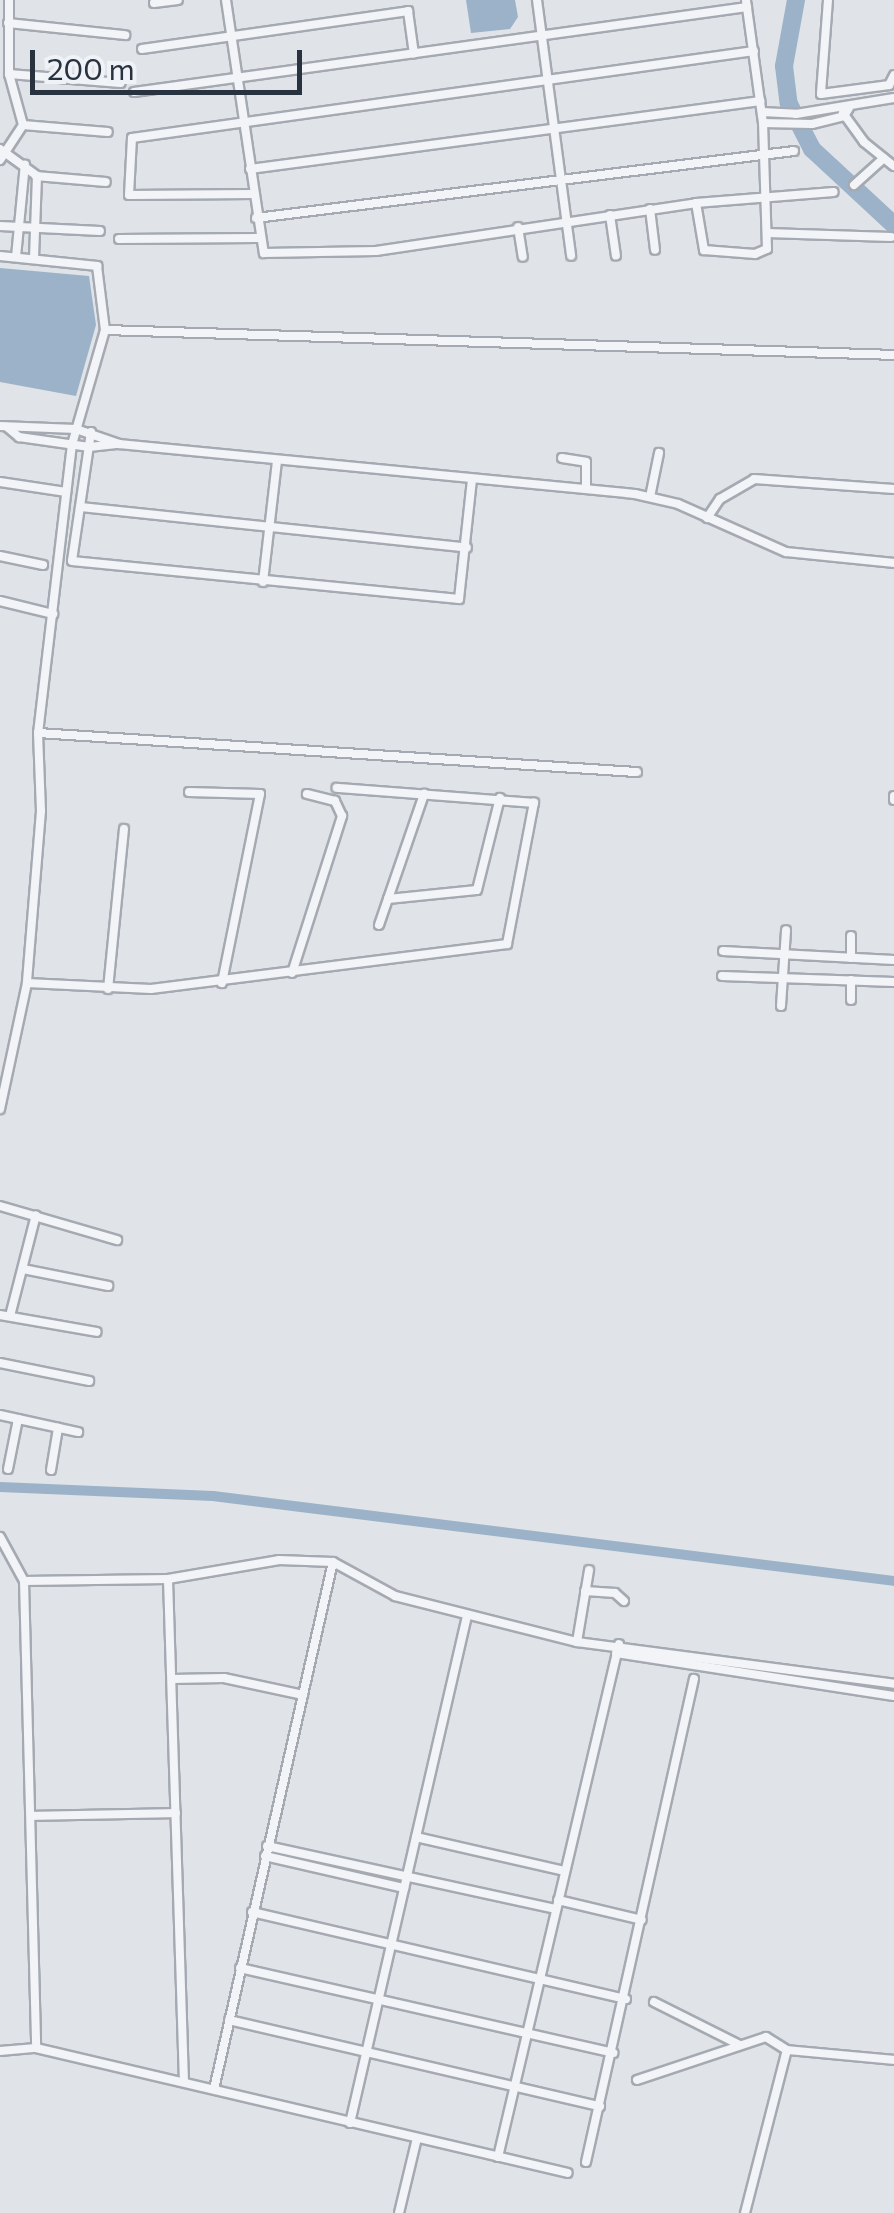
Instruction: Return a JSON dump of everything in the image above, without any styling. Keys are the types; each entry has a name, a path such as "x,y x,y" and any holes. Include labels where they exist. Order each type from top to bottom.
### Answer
{"street":[{"path":"10,0 8,74 23,125"},
{"path":"154,3 178,0"},
{"path":"226,0 258,238 264,253 301,256 696,203 834,192"},
{"path":"406,0 414,54"},
{"path":"537,0 571,256"},
{"path":"828,0 821,94 889,85 894,75"},
{"path":"134,92 746,4 763,123 767,233 761,254 704,250 696,203"},
{"path":"142,49 408,11"},
{"path":"8,23 125,35"},
{"path":"253,194 136,195 126,187 132,138 754,51"},
{"path":"8,74 121,82"},
{"path":"763,123 800,125 894,98"},
{"path":"250,169 554,125 760,101"},
{"path":"762,112 844,110"},
{"path":"844,110 894,166"},
{"path":"23,125 108,132"},
{"path":"23,125 1,153 25,164 37,176 34,259"},
{"path":"256,218 559,176 794,150"},
{"path":"854,184 884,158"},
{"path":"16,257 25,164"},
{"path":"22,175 106,182"},
{"path":"650,209 655,250"},
{"path":"610,215 616,256"},
{"path":"0,226 100,232"},
{"path":"518,228 523,257"},
{"path":"767,233 891,237"},
{"path":"120,239 258,238"},
{"path":"0,256 97,266 105,330 72,444 38,734 41,811 28,983 0,1109"},
{"path":"105,330 894,355"},
{"path":"4,427 76,429 118,444"},
{"path":"4,427 19,437 89,447 118,444 650,497 786,552 894,563"},
{"path":"91,432 72,561 459,600 472,479"},
{"path":"650,497 660,452"},
{"path":"562,458 586,462 586,488"},
{"path":"263,582 278,461"},
{"path":"707,518 720,499 754,479 894,489"},
{"path":"0,482 66,492"},
{"path":"80,506 466,548"},
{"path":"0,556 43,565"},
{"path":"0,601 53,614"},
{"path":"38,734 637,772"},
{"path":"28,983 108,989 222,983 507,944 535,806 500,798 337,788"},
{"path":"190,792 260,794 222,983"},
{"path":"292,973 342,816 335,801 307,794"},
{"path":"379,925 424,794"},
{"path":"388,899 478,890 500,798"},
{"path":"108,989 124,828"},
{"path":"781,1006 786,930"},
{"path":"850,958 851,936"},
{"path":"723,951 894,960"},
{"path":"722,976 894,982"},
{"path":"850,1000 851,980"},
{"path":"0,1206 118,1240"},
{"path":"10,1316 36,1215"},
{"path":"23,1269 108,1286"},
{"path":"0,1314 96,1332"},
{"path":"0,1364 88,1382"},
{"path":"0,1415 78,1432"},
{"path":"8,1469 18,1419"},
{"path":"52,1470 58,1428"},
{"path":"0,1537 24,1581 36,2048"},
{"path":"24,1581 168,1579 280,1560 333,1562 395,1596 467,1616 576,1642 894,1696"},
{"path":"214,2089 333,1562"},
{"path":"576,1642 589,1570"},
{"path":"168,1579 184,2082"},
{"path":"586,1591 615,1593 624,1601"},
{"path":"350,2123 467,1616"},
{"path":"615,1648 894,1684"},
{"path":"498,2157 615,1648"},
{"path":"172,1679 224,1678 303,1695"},
{"path":"586,2162 626,1999 694,1680"},
{"path":"31,1816 176,1813"},
{"path":"416,1837 565,1871"},
{"path":"267,1846 642,1920"},
{"path":"264,1856 404,1888"},
{"path":"252,1912 626,1999"},
{"path":"240,1968 527,2031 613,2054"},
{"path":"654,2002 740,2045"},
{"path":"229,2020 600,2106"},
{"path":"637,2080 766,2037 787,2050 894,2060"},
{"path":"0,2051 36,2048 568,2173"},
{"path":"745,2213 787,2050"},
{"path":"400,2213 417,2138"}],"water":[{"path":"466,0 515,0 518,17 510,29 471,33"},
{"path":"0,268 89,276 96,325 76,396 0,382"}],"waterway":[{"path":"796,0 784,66 789,104 812,149 894,225"},
{"path":"0,1487 213,1496 894,1581"}]}
